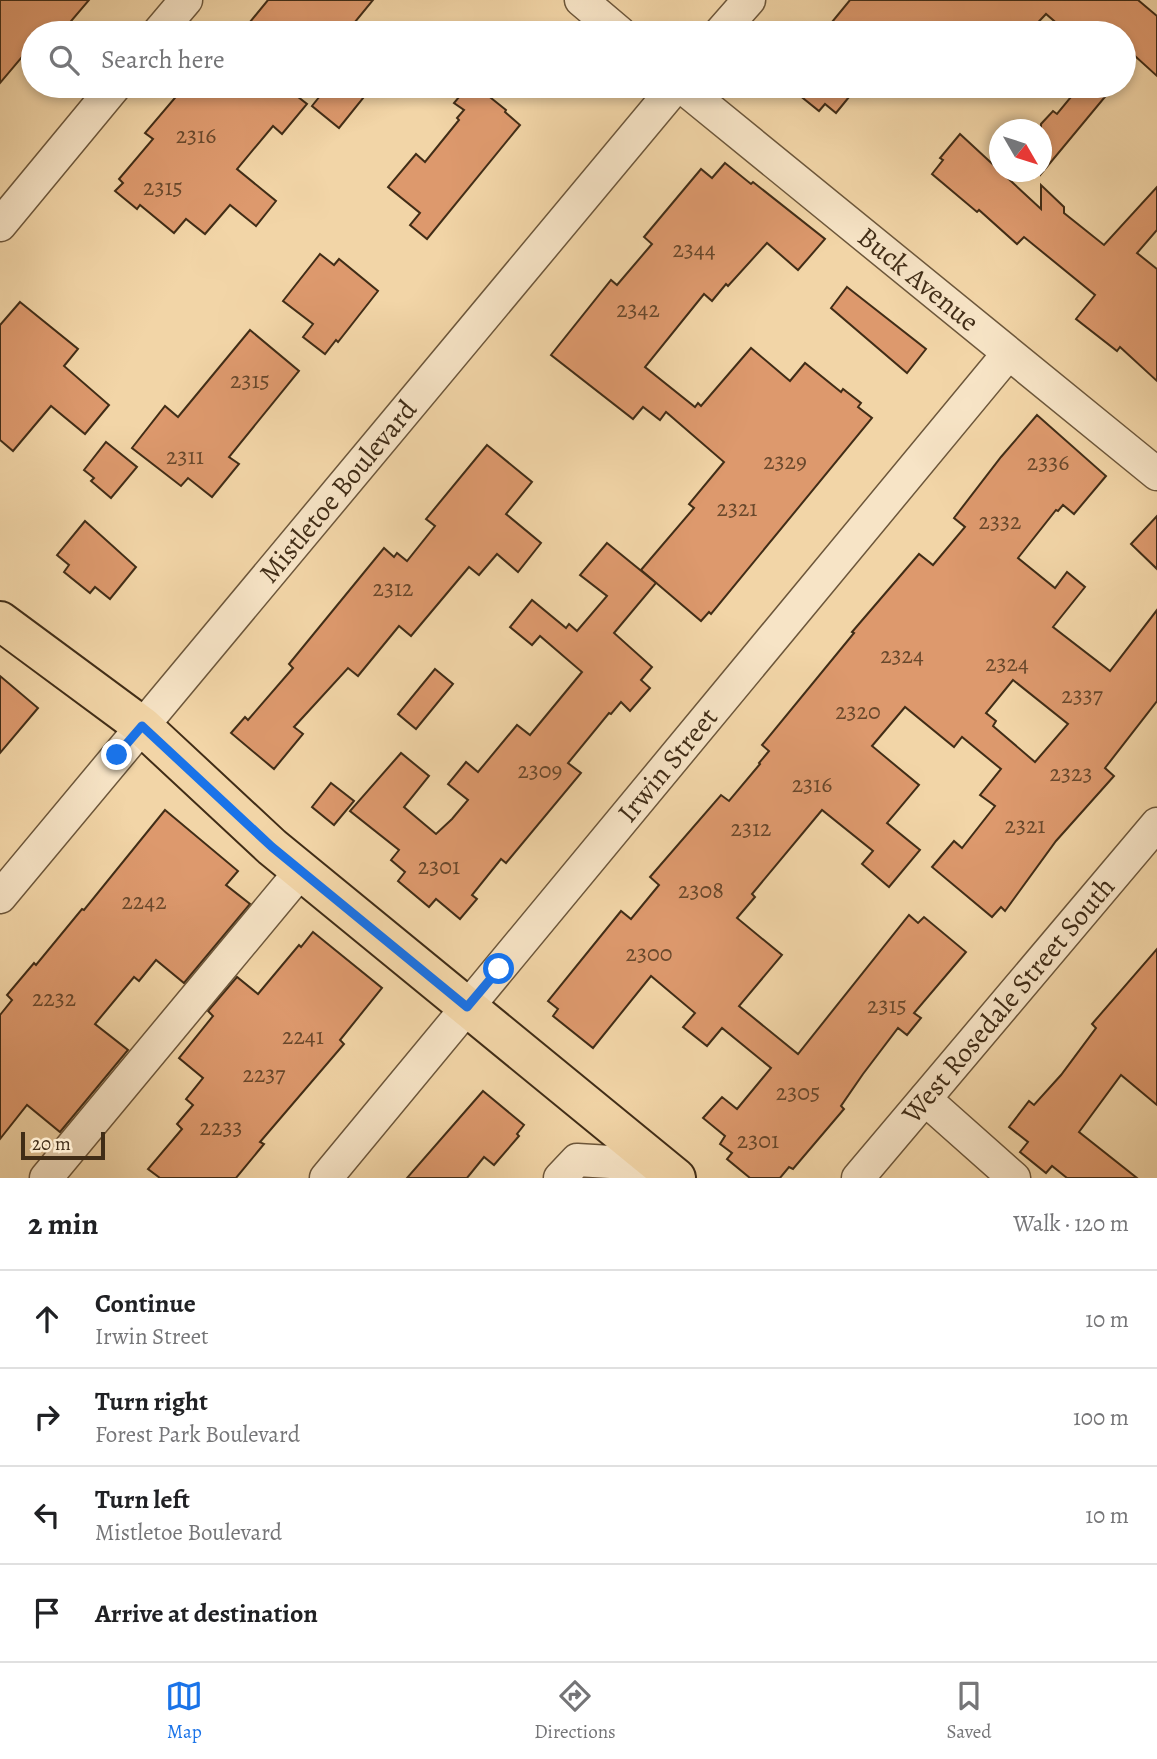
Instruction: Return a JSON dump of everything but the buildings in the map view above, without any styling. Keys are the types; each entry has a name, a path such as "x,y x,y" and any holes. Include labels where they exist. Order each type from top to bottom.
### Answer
{"main road":[{"path":"0,621 142,726 272,847 668,1171"}],"street":[{"path":"168,21 186,0"},
{"path":"581,0 606,21"},
{"path":"731,21 749,0"},
{"path":"0,225 105,98"},
{"name":"Mistletoe Boulevard","path":"0,897 668,98"},
{"name":"Buck Avenue","path":"693,98 1157,474"},
{"name":"Irwin Street","path":"326,1178 1008,354"},
{"name":"West Rosedale Street South","path":"858,1178 1157,824"},
{"path":"46,1178 301,870"},
{"path":"925,1099 1014,1178"},
{"path":"560,1178 577,1160 668,1171"}],"route":[{"path":"117,755 142,726 272,847 467,1007 499,969"}]}
